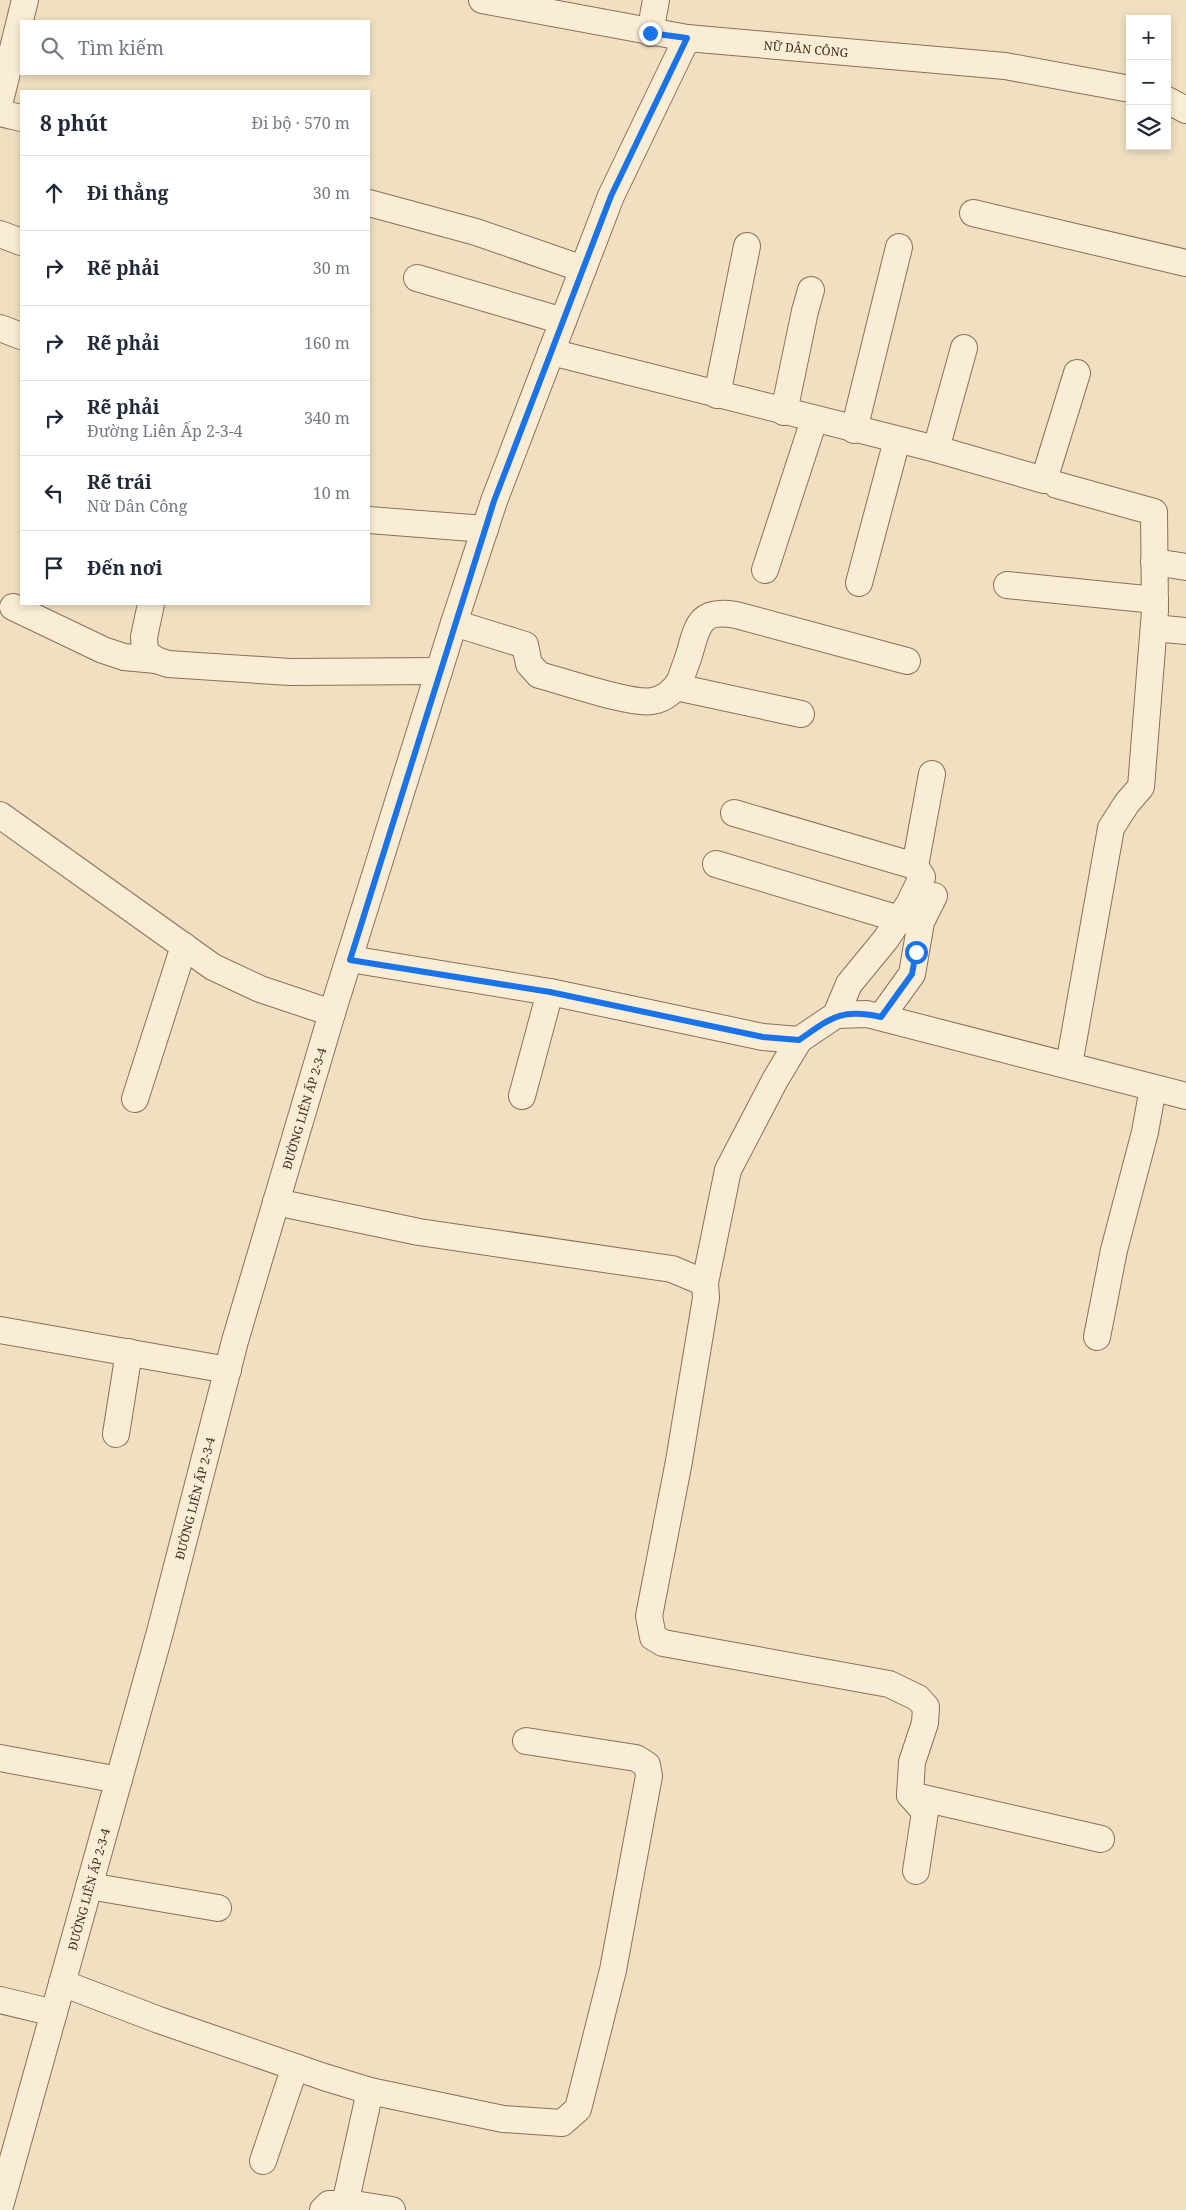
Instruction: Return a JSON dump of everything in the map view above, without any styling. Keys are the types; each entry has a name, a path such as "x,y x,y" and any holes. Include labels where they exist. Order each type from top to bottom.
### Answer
{"street":[{"path":"20,20 25,0"},
{"name":"NỮ DÂN CÔNG","path":"482,0 650,33 687,38 1005,66 1126,87"},
{"path":"650,33 656,0"},
{"path":"0,101 20,20"},
{"name":"ĐƯỜNG LIÊN ẤP 2-3-4","path":"0,2206 118,1780 228,1370 276,1202 332,1013 484,529 611,196 687,38"},
{"path":"1171,102 1186,110"},
{"path":"0,113 20,118"},
{"path":"370,204 476,232 583,269"},
{"path":"973,213 1186,263"},
{"path":"0,234 20,242"},
{"path":"717,395 747,246"},
{"path":"854,430 899,248"},
{"path":"417,278 562,321"},
{"path":"784,412 804,311 811,290"},
{"path":"0,328 20,336"},
{"path":"936,450 964,348"},
{"path":"551,352 936,450 1044,480 1077,373"},
{"path":"765,570 814,420"},
{"path":"859,583 897,440"},
{"path":"1057,485 1154,512 1154,628 1141,787 1127,803 1112,828 1069,1065"},
{"path":"370,520 484,529"},
{"path":"1154,562 1186,567"},
{"path":"1006,585 1155,600"},
{"path":"151,605 144,637 145,652 156,660"},
{"path":"12,607 103,650 124,657 156,660 168,664 280,671 440,671"},
{"path":"454,624 525,645 529,664 539,675 637,702 658,700 676,687 698,626 708,615 718,612 736,615 907,661"},
{"path":"1154,628 1186,631"},
{"path":"676,687 801,714"},
{"path":"836,1015 849,984 886,940 922,878 915,866 932,774"},
{"path":"734,813 915,866"},
{"path":"0,816 213,966 260,989 332,1013"},
{"path":"716,864 899,919"},
{"path":"881,1017 912,974 921,922 934,896"},
{"path":"135,1098 184,946"},
{"path":"350,960 550,992 763,1037 799,1040"},
{"path":"522,1096 550,992"},
{"path":"916,1871 925,1812 910,1795 912,1762 925,1722 926,1707 918,1698 889,1684 664,1643 652,1637 649,1616 679,1461 706,1298 705,1283 728,1170 775,1080 799,1040 836,1015 856,1013 881,1017 1186,1096"},
{"path":"1098,1337 1114,1250 1144,1132 1153,1088"},
{"path":"276,1202 419,1232 672,1269 705,1283"},
{"path":"0,1330 228,1370"},
{"path":"116,1434 129,1352"},
{"path":"62,1983 159,2020 295,2067 370,2090 503,2119 562,2123 578,2109 613,1970 649,1771 644,1762 631,1757 526,1741"},
{"path":"0,1758 118,1780"},
{"path":"910,1795 1101,1839"},
{"path":"89,1886 218,1908"},
{"path":"0,2000 54,2013"},
{"path":"263,2162 295,2067"},
{"path":"370,2090 334,2207 392,2210"}],"route":[{"path":"650,33 687,38 611,196 494,501 350,960 550,992 763,1037 799,1040 836,1015 856,1013 881,1017 912,974 916,952"}]}
